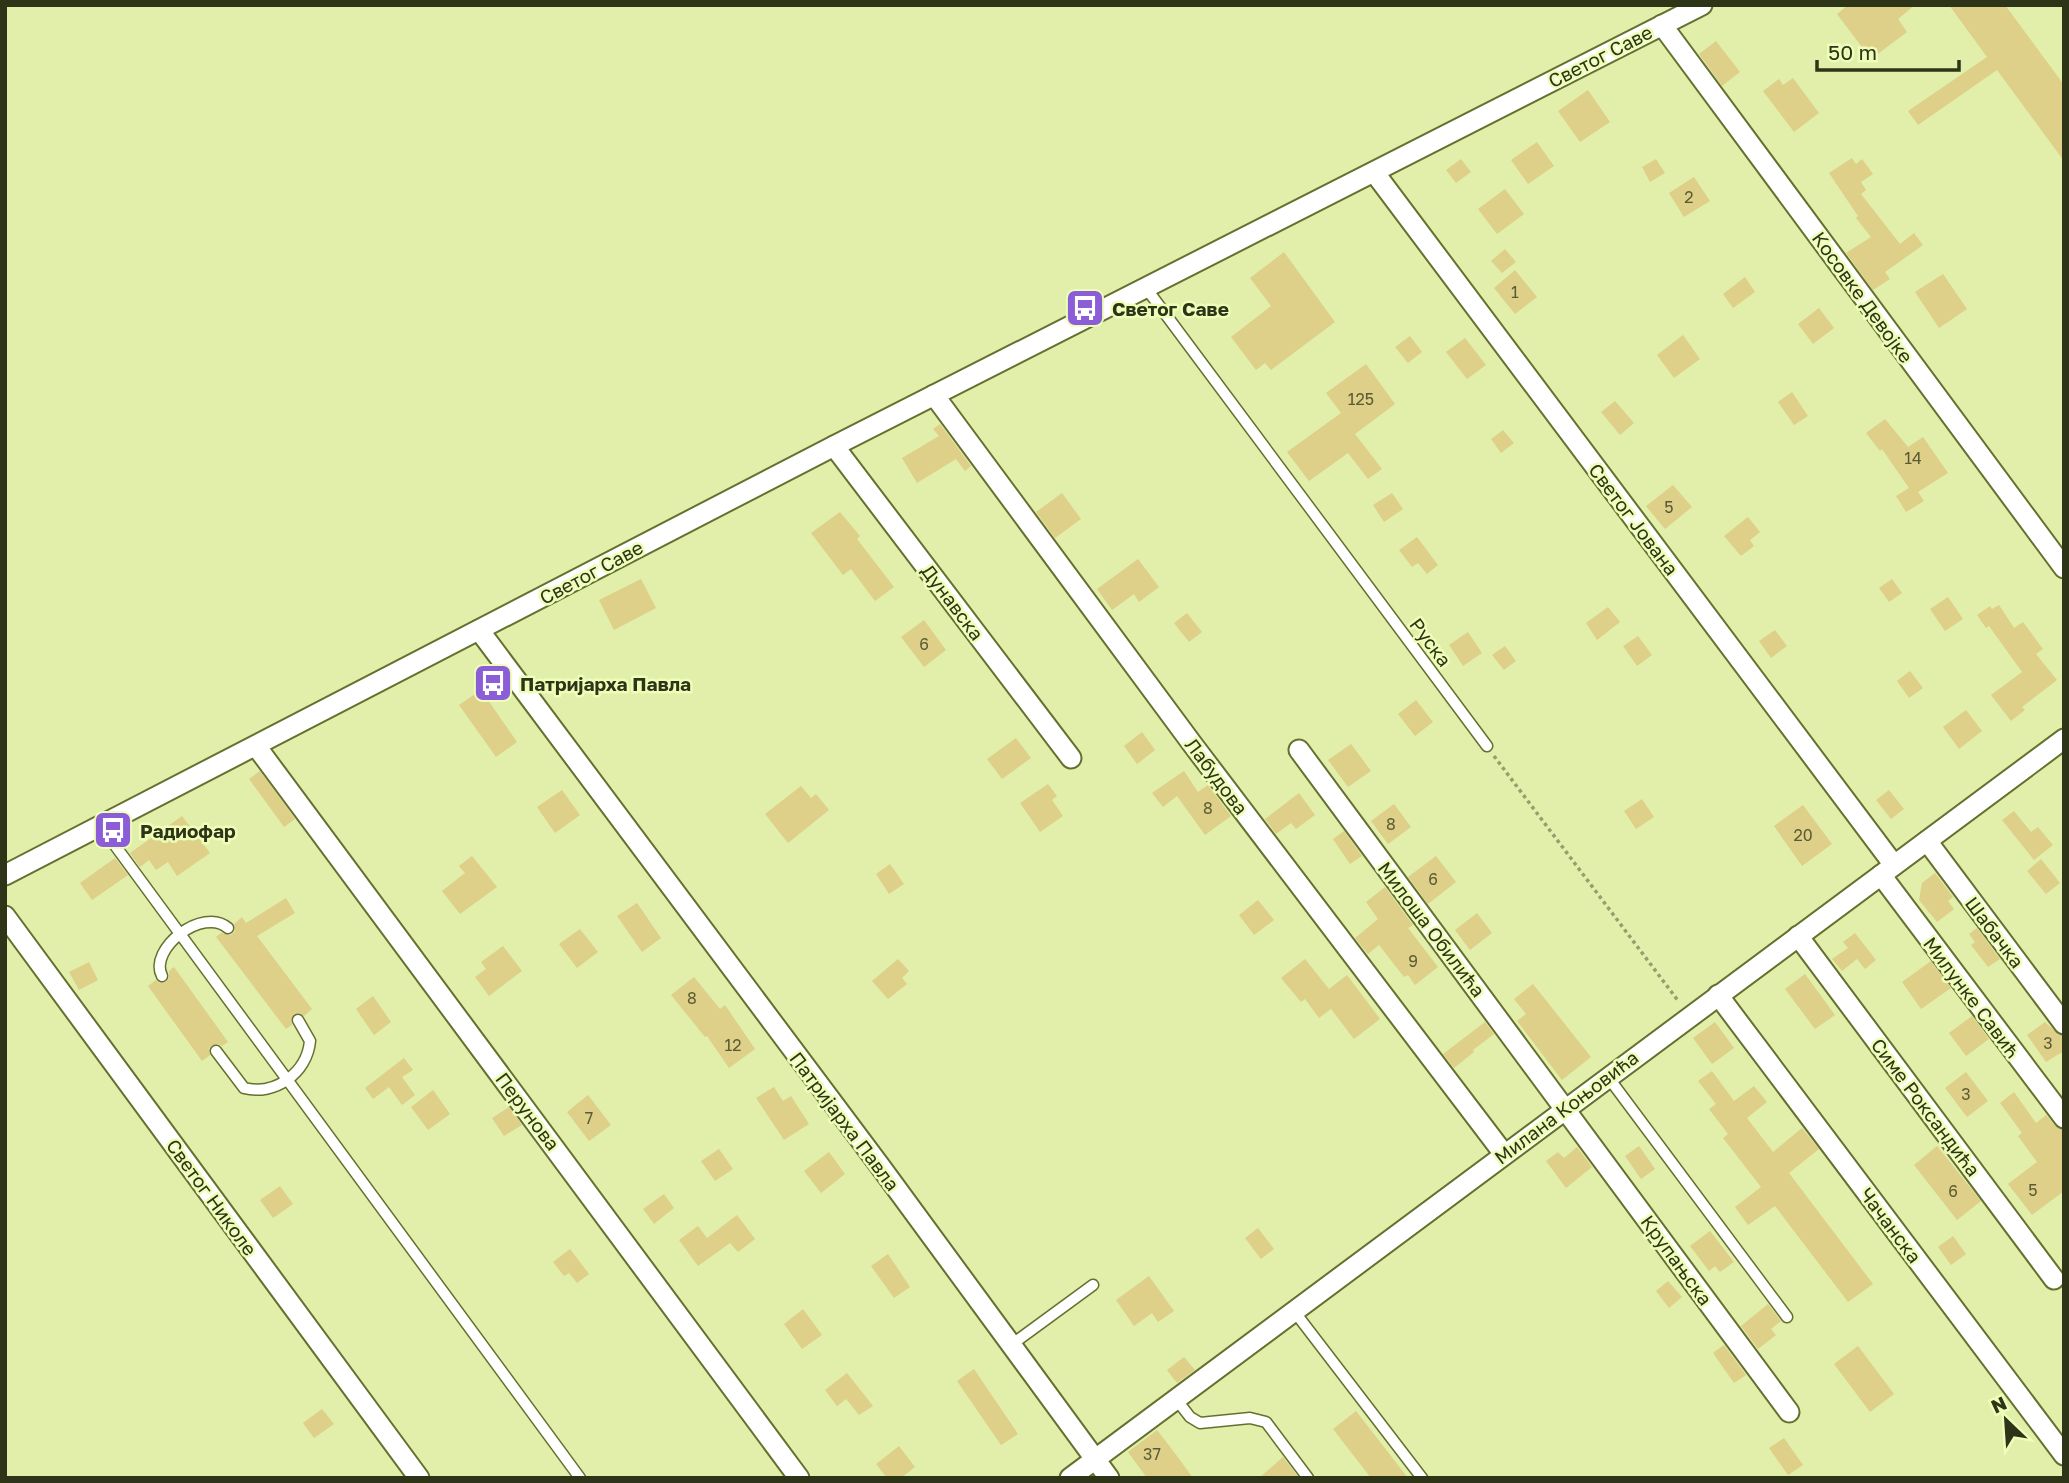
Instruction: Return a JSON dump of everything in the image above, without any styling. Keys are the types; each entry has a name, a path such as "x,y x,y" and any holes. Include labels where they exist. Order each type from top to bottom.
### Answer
{"street":[{"name":"Светог Саве","path":"5,875 834,446 1702,5"},
{"name":"Косовке Девојке","path":"1662,25 2064,568"},
{"name":"Светог Јована","path":"1374,172 1887,870"},
{"name":"Лабудова","path":"934,395 1209,766 1504,1154"},
{"name":"Дунавска","path":"834,446 1071,758"},
{"name":"Патријарха Павла","path":"479,630 1109,1478"},
{"name":"Милана Коњовића","path":"1070,1478 2064,739"},
{"name":"Перунова","path":"256,746 799,1478"},
{"name":"Милоша Обилића","path":"1299,750 1566,1108"},
{"name":"Шабачка","path":"1927,841 2064,1024"},
{"name":"Милунке Савић","path":"1887,870 2064,1118"},
{"name":"Светог Николе","path":"5,916 419,1478"},
{"name":"Симе Роксандића","path":"1798,936 2054,1279"},
{"name":"Чачанска","path":"1718,995 2064,1455"},
{"name":"Крупањска","path":"1566,1108 1789,1412"}],"lane":[{"name":"Руска","path":"1146,288 1487,746"},
{"path":"100,825 580,1478"},
{"path":"162,976 159,970 161,961 179,933 201,923 224,925 228,928"},
{"path":"216,1051 244,1088 264,1091 288,1079 301,1067 310,1041 298,1020"},
{"path":"1608,1077 1787,1317"},
{"path":"1011,1345 1093,1285"},
{"path":"1294,1311 1422,1478"},
{"path":"1176,1399 1190,1417 1200,1423 1250,1419 1266,1422 1308,1478"}],"path":[{"path":"1487,746 1689,1017"}],"building":[{"path":"1848,5 1915,5 1898,19 1907,32 1871,59 1837,14"},
{"path":"1949,5 2005,5 2064,85 2064,161 1997,70 1918,125 1908,111 1987,57"},
{"path":"1716,41 1740,72 1722,86 1699,54"},
{"path":"1793,78 1819,113 1794,132 1763,91 1779,79 1783,85"},
{"path":"1588,90 1610,122 1580,142 1558,111"},
{"path":"1537,142 1554,166 1528,184 1511,160"},
{"path":"1852,158 1856,164 1862,159 1873,174 1861,182 1866,190 1861,194 1900,244 1914,233 1923,245 1885,272 1890,279 1873,290 1846,253 1871,237 1856,218 1858,216 1829,173"},
{"path":"1461,159 1471,172 1456,183 1446,170"},
{"path":"1656,159 1665,173 1650,182 1642,167"},
{"path":"1694,177 1710,201 1684,217 1669,193"},
{"path":"1505,189 1524,214 1497,234 1478,209"},
{"path":"1505,249 1516,262 1502,273 1491,261"},
{"path":"1284,252 1335,322 1271,370 1265,363 1256,370 1231,337 1271,306 1250,278"},
{"path":"1515,270 1537,297 1515,314 1494,288"},
{"path":"1943,274 1967,309 1939,328 1915,292"},
{"path":"1745,277 1755,292 1733,308 1723,294"},
{"path":"1819,308 1834,328 1813,344 1798,324"},
{"path":"1683,335 1700,359 1674,378 1657,355"},
{"path":"1410,336 1422,352 1408,363 1395,347"},
{"path":"1465,338 1486,365 1467,379 1446,352"},
{"path":"1366,364 1395,404 1355,434 1382,469 1368,479 1348,453 1309,481 1287,452 1341,413 1326,393"},
{"path":"1792,392 1808,416 1794,425 1778,402"},
{"path":"1615,401 1634,423 1620,435 1601,412"},
{"path":"1885,419 1908,447 1923,437 1948,473 1918,492 1924,501 1906,512 1896,496 1909,488 1882,449 1880,451 1866,433"},
{"path":"940,424 971,466 965,471 956,459 917,483 902,458 939,436 933,429"},
{"path":"1503,430 1514,443 1501,453 1491,439"},
{"path":"1673,485 1692,507 1665,529 1646,506"},
{"path":"1062,493 1081,519 1055,538 1036,512"},
{"path":"1392,493 1403,509 1384,522 1373,505"},
{"path":"840,512 860,536 857,539 894,587 875,601 851,569 843,575 811,533"},
{"path":"1748,517 1760,532 1750,540 1754,546 1741,556 1724,536"},
{"path":"1417,537 1438,565 1427,574 1418,563 1412,567 1399,550"},
{"path":"1138,559 1159,587 1139,602 1134,594 1112,610 1097,589"},
{"path":"641,579 656,608 614,630 599,600"},
{"path":"1892,579 1902,593 1889,602 1879,588"},
{"path":"1948,597 1963,619 1945,631 1930,609"},
{"path":"1999,605 2014,628 2023,622 2043,649 2036,654 2057,680 2022,707 2025,710 2011,721 1991,695 2022,672 1989,626 1986,628 1977,615 1990,606 1992,609"},
{"path":"1608,607 1620,622 1597,640 1586,623"},
{"path":"1187,613 1202,632 1189,642 1174,623"},
{"path":"924,620 946,650 924,667 901,637"},
{"path":"1775,630 1787,646 1771,658 1759,641"},
{"path":"1468,632 1482,653 1463,666 1449,645"},
{"path":"1638,636 1652,655 1637,666 1623,646"},
{"path":"1505,646 1516,661 1504,670 1492,655"},
{"path":"1910,671 1923,688 1909,698 1897,681"},
{"path":"481,690 517,742 496,757 459,705"},
{"path":"1416,700 1433,722 1415,736 1398,714"},
{"path":"1966,710 1982,731 1959,749 1943,727"},
{"path":"1142,732 1155,750 1137,764 1124,746"},
{"path":"1016,738 1031,758 1002,779 987,759"},
{"path":"1351,744 1371,771 1348,787 1328,760"},
{"path":"260,771 295,819 284,827 249,779"},
{"path":"1184,771 1198,792 1208,785 1231,816 1205,835 1177,796 1163,807 1152,793"},
{"path":"1048,784 1057,796 1052,800 1063,816 1040,832 1020,803"},
{"path":"801,786 811,798 816,794 829,810 788,843 765,814"},
{"path":"562,790 580,815 555,833 537,807"},
{"path":"1889,790 1904,809 1891,819 1876,800"},
{"path":"1299,793 1315,815 1296,829 1291,823 1276,834 1265,819"},
{"path":"1642,799 1654,817 1636,829 1624,811"},
{"path":"1394,804 1411,827 1388,844 1371,821"},
{"path":"1803,805 1832,844 1802,866 1774,826"},
{"path":"2014,811 2031,832 2038,827 2053,845 2034,860 2002,820"},
{"path":"182,816 210,853 177,876 168,862 156,870 149,860 140,867 130,853"},
{"path":"1344,831 1362,856 1350,864 1333,839"},
{"path":"472,856 497,887 460,914 442,891 465,873 459,866"},
{"path":"1436,856 1456,882 1428,904 1408,877"},
{"path":"115,858 128,875 92,900 80,883"},
{"path":"2041,859 2060,883 2046,894 2027,871"},
{"path":"890,864 904,884 889,894 876,874"},
{"path":"1935,873 1953,897 1948,901 1954,909 1937,922 1919,900 1922,883"},
{"path":"1385,887 1413,925 1408,928 1438,967 1415,985 1408,975 1404,977 1379,945 1368,954 1355,938 1378,919 1366,902"},
{"path":"286,898 295,913 257,936 312,1009 304,1016 294,1014 292,1025 286,1029 216,937 221,933 231,935 235,931 234,924 242,917 246,923"},
{"path":"1258,900 1274,920 1254,935 1239,915"},
{"path":"637,903 661,938 642,952 617,916"},
{"path":"1477,913 1492,933 1470,950 1455,930"},
{"path":"1977,928 2000,959 1988,967 1971,945 1975,942 1969,934"},
{"path":"580,929 598,952 577,968 559,944"},
{"path":"1855,933 1876,960 1865,969 1857,959 1842,971 1832,959 1848,948 1843,942"},
{"path":"503,946 522,971 489,996 475,977 486,969 481,962"},
{"path":"898,959 909,971 902,978 907,984 888,999 872,981"},
{"path":"1305,959 1329,989 1347,975 1380,1019 1354,1039 1331,1009 1319,1018 1305,999 1301,1002 1281,978"},
{"path":"1931,961 1951,988 1921,1009 1902,982"},
{"path":"89,962 98,980 79,990 69,972"},
{"path":"174,967 228,1042 222,1046 212,1045 209,1049 210,1055 202,1061 148,986 156,980 160,983 166,982 169,971"},
{"path":"1805,974 1835,1015 1815,1029 1785,989"},
{"path":"694,977 720,1009 725,1005 755,1049 729,1068 707,1036 705,1037 671,995"},
{"path":"1533,984 1591,1057 1562,1080 1517,1021 1526,1014 1514,999"},
{"path":"373,996 391,1022 374,1035 356,1009"},
{"path":"1972,1016 1989,1039 1966,1056 1949,1033"},
{"path":"1485,1022 1494,1034 1454,1068 1443,1054"},
{"path":"1715,1022 1734,1048 1712,1064 1693,1038"},
{"path":"2045,1022 2059,1035 2064,1036 2064,1051 2046,1062 2027,1035"},
{"path":"404,1058 413,1070 402,1077 415,1095 402,1105 389,1087 373,1099 365,1088"},
{"path":"1712,1071 1734,1101 1754,1086 1767,1102 1747,1118 1773,1152 1802,1128 1819,1149 1789,1173 1873,1284 1848,1302 1775,1206 1748,1225 1735,1207 1761,1187 1723,1138 1728,1134 1709,1109 1716,1104 1698,1081"},
{"path":"1966,1072 1988,1101 1967,1117 1945,1088"},
{"path":"774,1087 783,1101 791,1096 809,1124 784,1140 756,1098"},
{"path":"433,1090 450,1114 428,1130 411,1107"},
{"path":"2014,1092 2036,1123 2046,1115 2055,1126 2064,1130 2064,1191 2032,1215 2008,1184 2037,1162 2018,1136 2022,1133 2000,1103"},
{"path":"588,1095 611,1125 589,1141 567,1112"},
{"path":"509,1107 522,1125 504,1136 492,1118"},
{"path":"1639,1146 1655,1169 1641,1179 1625,1156"},
{"path":"1937,1146 1981,1201 1957,1220 1914,1165"},
{"path":"1577,1147 1592,1167 1566,1188 1546,1161 1558,1152 1564,1158"},
{"path":"719,1149 733,1169 715,1181 701,1161"},
{"path":"829,1152 845,1174 821,1193 804,1171"},
{"path":"280,1186 293,1204 273,1218 260,1200"},
{"path":"664,1194 674,1208 654,1224 643,1209"},
{"path":"737,1215 755,1239 738,1252 730,1243 698,1266 679,1240 698,1226 707,1238"},
{"path":"1258,1228 1274,1249 1261,1259 1245,1238"},
{"path":"1710,1231 1734,1262 1720,1272 1715,1266 1709,1271 1690,1246"},
{"path":"1953,1236 1966,1254 1951,1265 1938,1247"},
{"path":"570,1249 589,1274 577,1283 569,1273 564,1276 553,1262"},
{"path":"888,1254 910,1287 894,1298 871,1266"},
{"path":"1149,1276 1174,1311 1158,1322 1152,1313 1134,1326 1116,1300"},
{"path":"1668,1281 1682,1297 1669,1308 1656,1291"},
{"path":"1768,1304 1781,1321 1771,1329 1776,1335 1758,1349 1741,1326"},
{"path":"803,1309 822,1335 802,1349 784,1324"},
{"path":"1724,1345 1746,1375 1734,1383 1713,1353"},
{"path":"1858,1346 1894,1394 1870,1412 1834,1364"},
{"path":"1184,1357 1195,1370 1177,1383 1167,1370"},
{"path":"974,1369 1018,1434 1001,1445 957,1381"},
{"path":"847,1373 873,1406 859,1415 846,1399 837,1406 825,1390"},
{"path":"322,1409 334,1424 314,1438 303,1423"},
{"path":"1356,1411 1408,1478 1371,1478 1333,1429"},
{"path":"1157,1430 1193,1478 1147,1478 1128,1452"},
{"path":"1784,1438 1803,1465 1788,1475 1769,1448"},
{"path":"899,1446 915,1467 901,1478 887,1478 876,1464"},
{"path":"1283,1457 1299,1478 1259,1478"}],"place":[{"name":"Светог Саве","path":"1085,308"},
{"name":"Патријарха Павла","path":"493,683"},
{"name":"Радиофар","path":"113,830"}]}
